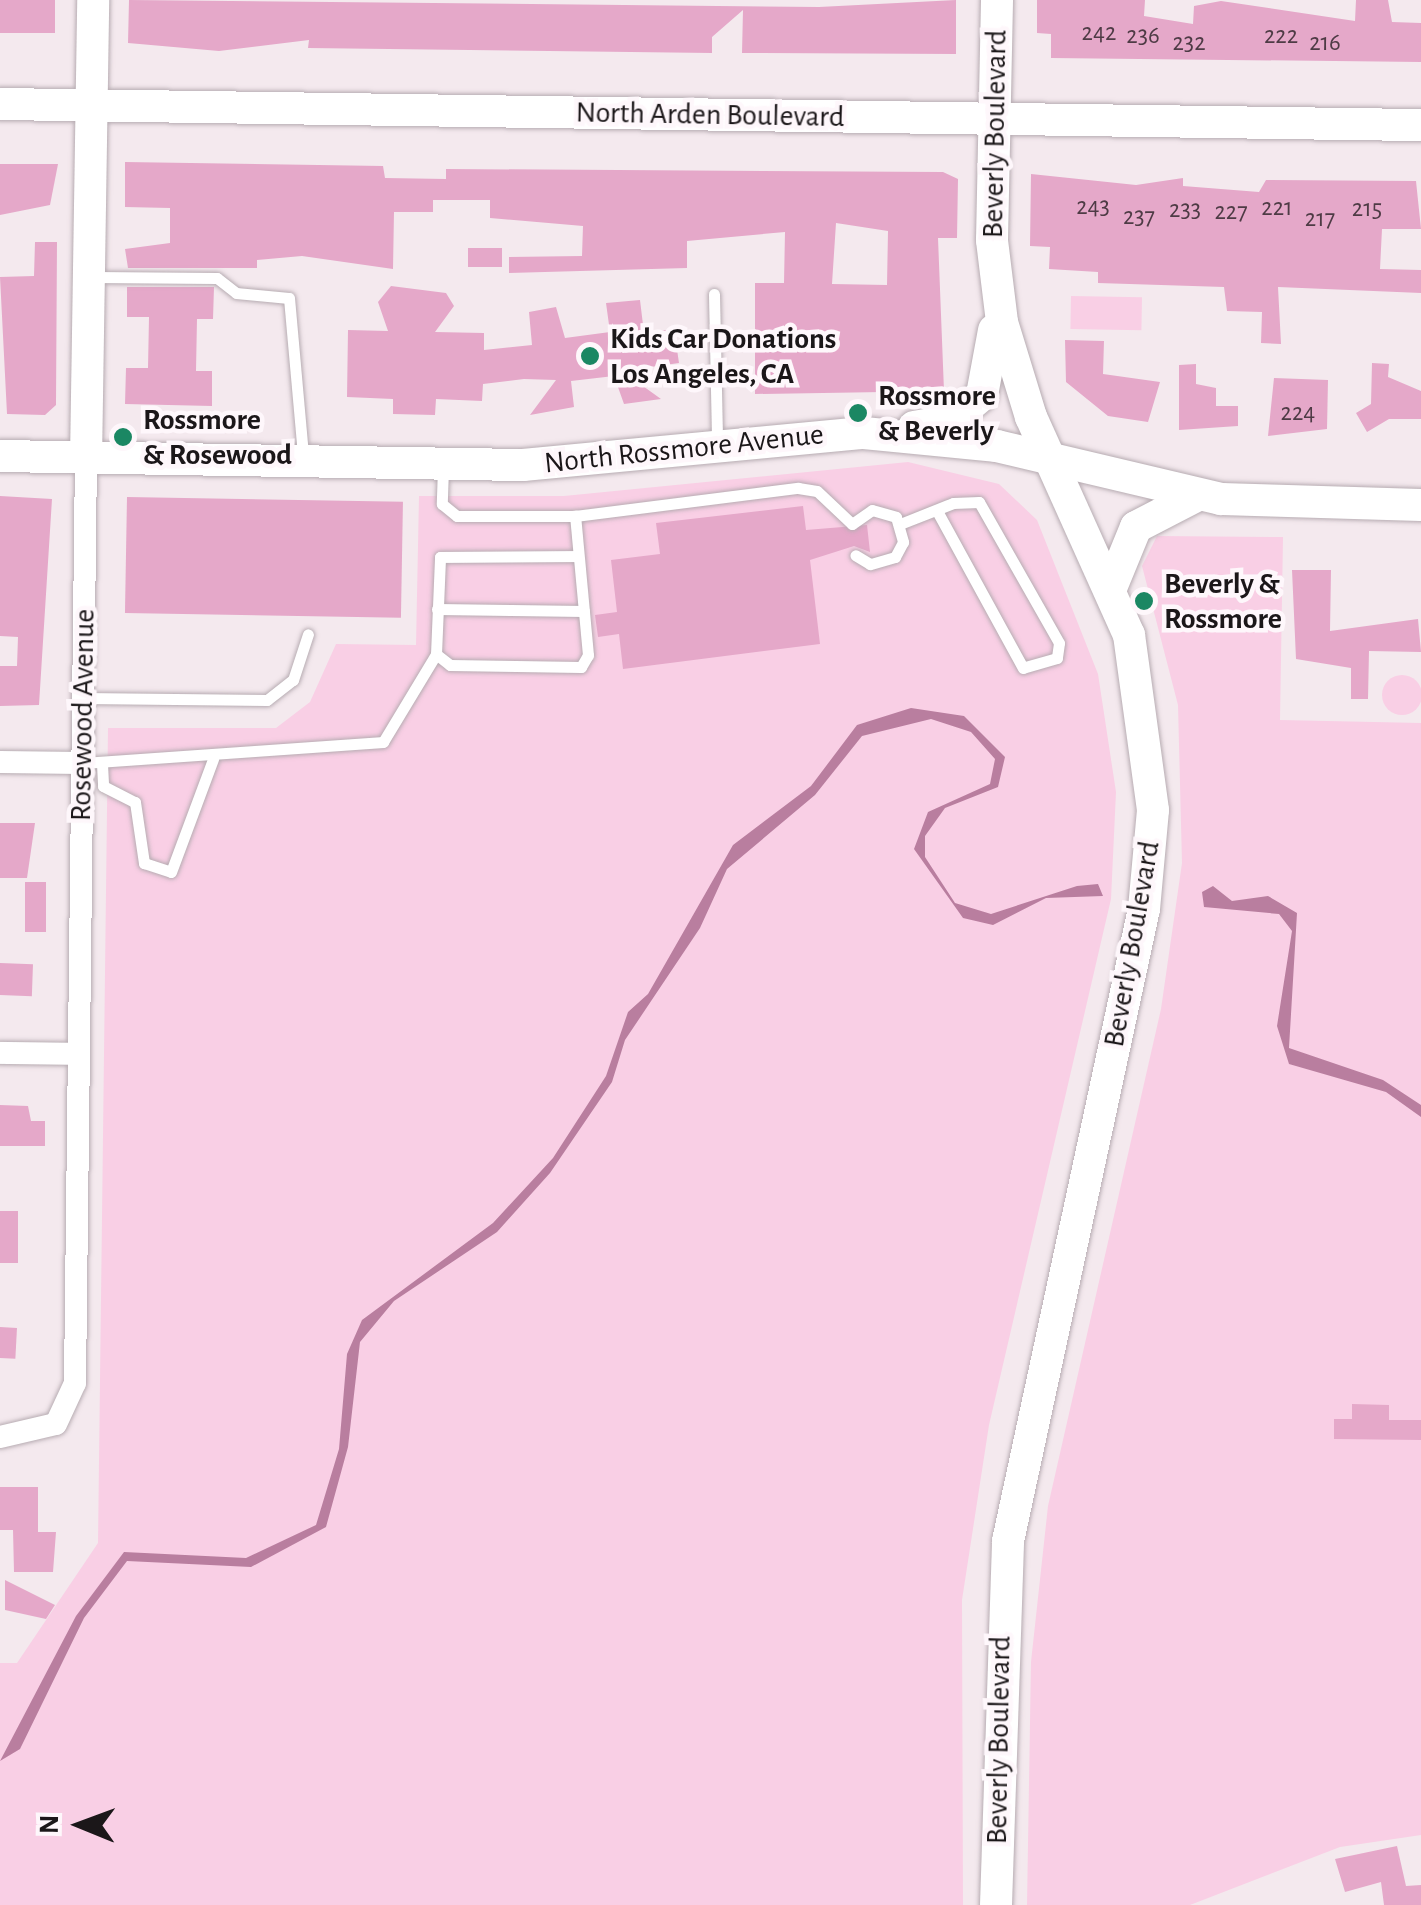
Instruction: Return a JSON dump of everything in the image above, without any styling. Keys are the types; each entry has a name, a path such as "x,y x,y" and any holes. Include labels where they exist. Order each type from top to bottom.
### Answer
{"main road":[{"name":"Rosewood Avenue","path":"86,460 93,0"},
{"name":"Beverly Boulevard","path":"996,1905 1008,1540 1150,872 1146,710 1111,588 1011,358 992,240 997,0"},
{"name":"North Arden Boulevard","path":"0,104 1421,125"},
{"path":"864,433 952,420 982,395 994,357 992,240"},
{"name":"North Rossmore Avenue","path":"0,456 563,463 717,442 864,433 980,444 1196,496 1421,504"},
{"path":"1111,588 1136,527 1196,496"}],"street":[{"name":"Rosewood Avenue","path":"0,1437 56,1424 75,1383 78,1054 92,764 83,698 86,460"},
{"path":"0,762 92,764"},
{"path":"0,1053 78,1054"}],"lane":[{"path":"89,277 217,278 236,293 289,298 303,460"},
{"path":"714,294 717,442"},
{"path":"443,464 448,513 575,516 798,488 817,491 852,524 880,510 900,524"},
{"path":"900,524 938,513 953,502 989,512 1058,644 1057,658 1023,668 938,513"},
{"path":"436,654 450,664 581,667 584,611 575,516"},
{"path":"855,555 870,564 895,557 900,524"},
{"path":"213,759 171,872 144,863 135,802 102,786 92,764 213,759 383,742 436,654 437,609 445,554 578,556"},
{"path":"437,609 584,611"},
{"path":"83,698 266,700 294,680 308,634"}],"shaded area":[{"path":"1071,296 1142,297 1141,330 1070,329"},
{"path":"908,462 999,484 1037,520 1098,674 1116,792 1111,899 989,1425 962,1600 963,1905 0,1905 0,1663 17,1663 98,1543 108,728 276,728 310,702 336,644 416,645 419,496 564,496"},
{"path":"1157,536 1283,537 1280,720 1421,723 1421,1835 1340,1847 1190,1905 1027,1905 1031,1662 1048,1506 1161,1009 1182,863 1178,705 1142,566"},
{"path":"1402,675 1416,681 1422,695 1416,709 1402,715 1388,709 1382,695 1388,681"},
{"path":"911,708 964,716 1005,757 998,787 945,808 925,836 925,857 955,903 991,914 1077,886 1098,884 1103,896 1046,898 993,925 963,918 914,849 928,812 990,784 995,759 971,732 931,719 862,736 815,795 727,869 700,928 625,1040 612,1082 550,1173 497,1232 394,1301 360,1342 348,1447 326,1527 251,1567 127,1561 84,1618 20,1749 0,1761 76,1616 124,1552 246,1558 316,1525 339,1449 347,1354 362,1320 493,1223 553,1158 606,1076 628,1012 648,994 733,845 811,786 857,725"},
{"path":"1213,886 1232,901 1268,896 1297,913 1289,1048 1383,1080 1421,1105 1421,1117 1386,1092 1289,1064 1277,1026 1292,931 1279,914 1204,907 1202,892"}],"building":[{"path":"0,0 55,0 55,33 0,33"},
{"path":"129,0 819,7 956,0 956,54 742,53 743,10 712,37 712,53 308,48 309,40 219,51 128,43"},
{"path":"1037,0 1145,0 1144,16 1193,24 1194,6 1221,1 1355,21 1356,0 1388,0 1392,22 1421,23 1421,62 1051,58 1051,34 1037,33"},
{"path":"125,162 383,166 385,178 446,179 446,169 943,172 958,179 957,238 938,238 944,391 755,394 755,283 784,283 785,232 687,241 687,268 509,273 509,257 582,256 583,226 490,218 490,200 433,200 433,212 394,212 393,269 302,256 257,260 257,268 128,268 125,249 170,243 170,208 125,207","holes":["836,223 888,231 887,285 832,284"]},
{"path":"0,164 58,164 50,205 0,215"},
{"path":"1031,174 1136,185 1183,178 1183,186 1259,192 1266,180 1416,181 1421,229 1382,229 1380,269 1421,270 1421,293 1278,287 1281,344 1261,343 1262,312 1227,311 1224,287 1098,283 1098,272 1049,269 1050,247 1030,246"},
{"path":"35,242 57,242 56,405 45,415 7,414 0,277 34,276"},
{"path":"468,248 502,248 502,267 468,267"},
{"path":"391,286 446,293 454,306 435,332 484,333 484,350 532,345 529,312 556,307 565,338 610,332 606,303 640,300 644,333 674,329 679,363 622,371 661,399 624,404 614,376 571,381 574,407 530,415 556,380 524,379 483,384 482,401 436,399 435,415 393,414 393,399 347,397 348,330 388,331 378,302"},
{"path":"127,287 214,287 213,319 197,319 196,371 212,371 212,406 125,404 126,368 148,368 149,317 127,317"},
{"path":"1065,340 1104,341 1103,374 1160,382 1148,422 1108,416 1066,382"},
{"path":"1372,363 1389,364 1388,377 1421,391 1421,419 1389,419 1367,432 1356,413 1371,404"},
{"path":"1196,364 1196,384 1216,388 1216,406 1238,406 1238,426 1179,430 1179,365"},
{"path":"1274,378 1328,380 1327,429 1268,436"},
{"path":"0,496 52,499 39,705 0,706 0,666 17,666 18,637 0,636"},
{"path":"127,497 403,502 401,618 125,613"},
{"path":"803,506 806,530 867,525 870,552 854,546 810,560 820,644 623,669 619,634 598,637 595,615 617,612 611,560 660,554 656,523"},
{"path":"1292,570 1331,570 1330,631 1418,619 1421,652 1369,651 1368,699 1351,699 1351,668 1296,659"},
{"path":"0,823 35,823 27,878 0,878"},
{"path":"25,882 46,882 46,932 25,932"},
{"path":"0,963 33,964 32,996 0,995"},
{"path":"0,1105 28,1106 31,1121 45,1121 45,1146 0,1146"},
{"path":"0,1211 18,1211 18,1263 0,1263"},
{"path":"0,1327 17,1328 15,1359 0,1358"},
{"path":"1352,1404 1389,1405 1389,1420 1421,1420 1421,1440 1334,1439 1334,1419 1352,1419"},
{"path":"0,1487 38,1487 38,1532 56,1532 53,1572 14,1572 13,1530 0,1530"},
{"path":"5,1580 55,1605 46,1619 5,1610"},
{"path":"1397,1846 1406,1886 1421,1885 1421,1905 1384,1905 1381,1882 1345,1892 1335,1859"}],"place":[{"name":"Kids Car Donations Los Angeles, CA","path":"590,356"},
{"name":"Rossmore & Beverly","path":"858,413"},
{"name":"Rossmore & Rosewood","path":"123,437"},
{"name":"Beverly & Rossmore","path":"1144,601"}]}
